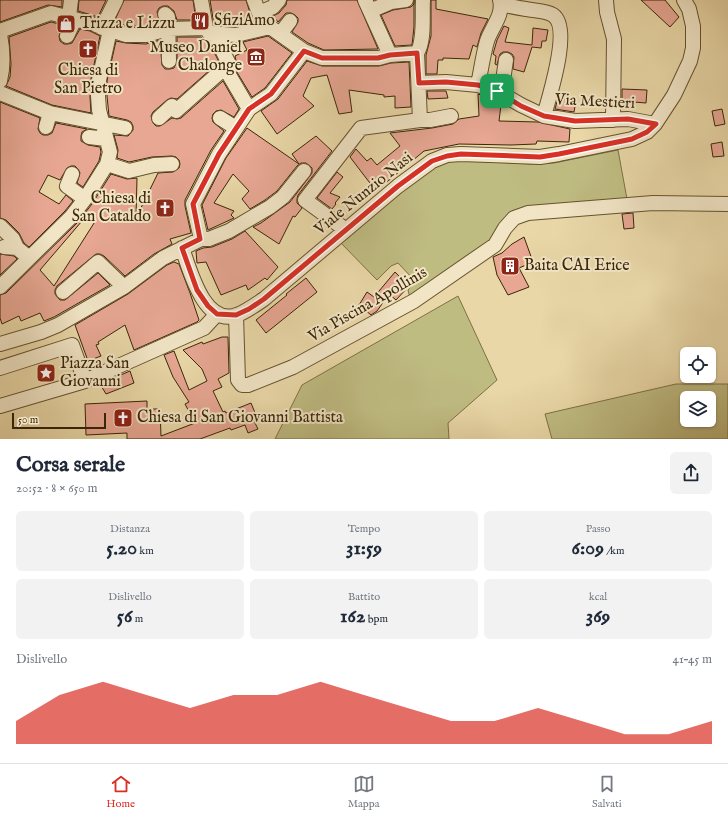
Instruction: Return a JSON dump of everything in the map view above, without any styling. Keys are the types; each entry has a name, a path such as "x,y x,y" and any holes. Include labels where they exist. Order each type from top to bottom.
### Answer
{"street":[{"path":"67,36 72,18 71,0"},
{"path":"0,287 71,217 108,164 110,152 98,96 100,27 116,0"},
{"path":"159,118 172,106 176,111 229,64 209,30 201,0"},
{"path":"257,7 273,7 279,0"},
{"path":"390,55 368,6 406,0"},
{"path":"420,120 417,53 420,49 422,36 423,0"},
{"path":"606,0 607,12 614,38 613,120"},
{"name":"Viale Nunzio Nasi","path":"236,315 249,309 264,299 398,186 432,161 447,156 461,154 540,157 632,139 647,132 656,124 674,95 690,61 694,48 693,26 689,9 684,0"},
{"path":"478,85 487,40 498,17 501,2 526,10 548,12 556,18 560,24 561,31 558,61 544,116"},
{"path":"257,7 275,31 304,51 322,58 378,58 390,55 417,53"},
{"path":"0,81 4,53 0,32 51,13 126,35 146,35 168,29 209,30 236,35 275,31 290,21"},
{"path":"165,14 168,17 169,61"},
{"path":"200,239 193,204 219,154 249,109 271,94 304,51"},
{"path":"501,94 506,60"},
{"path":"226,67 249,109"},
{"name":"Via Mestieri","path":"419,83 446,82 478,85 501,94 521,106 544,116 575,121 628,119 656,124"},
{"path":"0,93 48,120 103,124 125,128"},
{"path":"346,230 305,200 361,128 451,116"},
{"path":"220,118 236,128"},
{"path":"88,137 106,139"},
{"path":"108,164 129,171 154,165 172,164"},
{"path":"0,344 41,332 58,325 124,287 163,258 200,239 209,239 229,231 270,207 283,197 304,171"},
{"path":"72,174 67,186 85,199"},
{"name":"Via Piscina Apollinis","path":"236,315 238,380 242,385 248,385 293,367 414,301 494,245 505,228 514,218 528,213 653,203 728,204"},
{"path":"0,226 13,239 5,248 30,258"},
{"path":"182,248 197,290 208,306 217,314 236,315"},
{"path":"62,292 98,262 124,287"},
{"path":"0,406 89,379 204,328 217,314"},
{"path":"0,368 72,345 89,379"}],"shaded area":[{"path":"618,150 627,199 531,208 488,244 410,298 408,290 415,281 398,263 391,266 377,280 341,243 400,192 433,167 451,160 531,164 554,163"},
{"path":"458,296 497,380 448,423 449,439 275,439 302,385"},
{"path":"676,384 728,384 728,439 552,439 545,414"}],"building":[{"path":"0,0 62,0 62,7 48,5 0,22"},
{"path":"79,0 106,0 98,17 78,11"},
{"path":"124,0 193,0 196,20 177,20 174,11 168,6 163,6 159,8 157,12 160,22 145,26 127,26 114,22"},
{"path":"210,0 246,0 251,16 255,22 235,26 214,25"},
{"path":"287,0 357,0 378,49 324,50 308,43 292,32 298,22 298,18 295,15 286,13 278,22 273,16 279,13 286,5"},
{"path":"431,0 436,0 436,9 488,19 481,33 477,47 473,45 469,59 443,58 443,60 438,60 437,74 426,74 426,55 431,36"},
{"path":"641,0 665,0 679,17 670,27"},
{"path":"414,4 412,45 395,46 381,15 393,10 411,7"},
{"path":"51,22 63,25 59,36 60,41 64,44 72,43 80,29 90,31 100,36 91,79 91,113 52,105 6,86 10,77 11,64 9,37"},
{"path":"504,26 509,28 505,42 532,45 533,28 548,30 546,41 542,41 541,48 532,47 524,72 513,69 514,57 508,52 503,52 500,54 497,65 495,64 496,56 493,54 497,40"},
{"path":"268,36 292,53 265,88 252,97 235,69 237,65 235,56 247,50 243,42"},
{"path":"177,37 201,37 209,42 219,62 177,99 171,98 167,100 153,112 151,116 153,123 156,126 160,126 172,118 181,118 223,81 239,109 234,117 221,110 216,111 213,114 213,122 224,131 211,150 185,200 191,233 170,239 172,244 154,254 125,276 104,256 96,254 57,286 55,294 60,300 65,300 98,273 110,285 54,317 44,321 40,313 21,321 19,316 2,324 0,318 0,295 6,293 77,223 92,204 111,174 127,179 137,178 136,218 158,173 173,172 179,168 179,160 172,156 152,157 129,162 117,158 118,150 114,135 128,136 133,130 133,126 131,122 127,120 109,116 107,81 116,41 146,44 160,40 162,65 165,69 174,68 177,61","holes":["88,214 96,220 54,286 40,270"]},
{"path":"307,61 322,66 379,66 391,63 409,62 411,107 395,108 395,96 384,97 384,95 349,90 352,112 339,114 327,75 311,78 303,96 314,106 277,134 261,111 278,99"},
{"path":"622,89 647,90 646,103 622,101"},
{"path":"427,91 446,91 448,98 428,99"},
{"path":"478,94 499,102 499,105 501,105 499,121 538,122 570,129 569,142 537,141 536,144 511,145 459,144 424,151 376,191 350,157 356,149 367,161 371,158 377,165 400,146 390,133 453,124 459,119 479,116"},
{"path":"558,98 576,101 574,112 555,109"},
{"path":"0,102 40,118 38,129 43,135 52,133 56,123 87,129 82,132 81,141 88,145 100,147 101,152 99,161 83,187 77,183 80,173 75,166 67,168 60,180 48,175 39,192 59,204 66,195 73,201 29,247 24,243 19,233 6,220 0,218"},
{"path":"722,109 725,124 715,126 712,111"},
{"path":"247,128 299,164 292,154 316,136 332,151 298,195 297,203 302,208 295,217 293,216 279,244 253,227 290,202 312,173 312,168 306,163 301,163 297,166 277,191 250,209 242,199 249,191 233,174 214,203 234,211 231,215 234,218 208,230 202,205 226,158"},
{"path":"722,142 724,156 713,157 711,144"},
{"path":"337,172 343,177 330,193 340,197 332,209 317,198"},
{"path":"633,213 634,228 624,229 622,214"},
{"path":"245,231 278,267 267,280 265,278 248,290 246,285 221,295 206,262 197,263 196,251 203,248 212,247 232,239"},
{"name":"Baita CAI Erice","path":"524,237 533,262 519,268 529,287 508,295 497,275 493,257 502,253 512,244"},
{"path":"0,254 14,256 17,259 0,275"},
{"path":"174,262 179,264 199,320 134,350 125,325 98,342 99,344 96,345 101,356 88,361 75,325 128,294 167,265"},
{"path":"395,272 409,286 396,300 389,294 377,311 371,315 359,305 367,292 374,297"},
{"path":"306,278 317,292 266,333 256,320"},
{"path":"222,337 228,337 229,373 218,379 222,387 213,391 223,412 225,411 226,413 251,403 258,420 254,421 258,429 248,433 245,425 231,430 230,428 200,439 127,439 127,433 86,435 85,404 147,401 147,409 160,409 161,436 195,423 185,404 189,402 173,377 164,355 174,351 189,390 207,381 202,369 183,350 202,342 203,344"},
{"path":"130,371 134,383 106,394 100,384"}],"place":[{"name":"SfiziAmo","path":"200,21"},
{"name":"Trizza e Lizzu","path":"66,24"},
{"name":"Chiesa di San Pietro","path":"88,49"},
{"name":"Museo Daniel Chalonge","path":"256,57"},
{"name":"Chiesa di San Cataldo","path":"165,208"},
{"name":"Baita CAI Erice","path":"510,266"},
{"name":"Piazza San Giovanni","path":"46,373"},
{"name":"Chiesa di San Giovanni Battista","path":"123,418"}],"route":[{"path":"304,51 322,58 378,58 390,55 417,53 419,83 446,82 478,85 497,91 521,106 544,116 575,121 628,119 656,124 647,132 632,139 559,154 540,157 461,154 447,156 432,161 398,186 264,299 249,309 236,315 227,315 217,314 208,306 197,290 182,248 200,239 193,204 219,154 249,109 271,94 304,51"}]}
